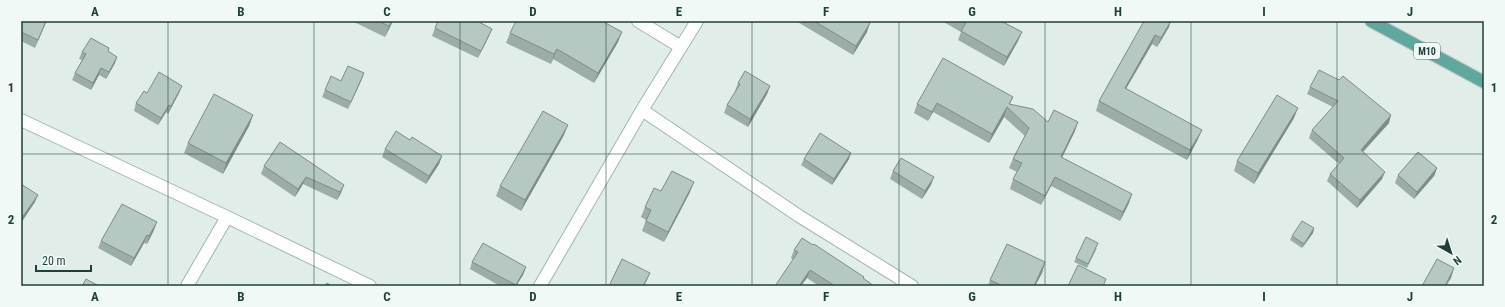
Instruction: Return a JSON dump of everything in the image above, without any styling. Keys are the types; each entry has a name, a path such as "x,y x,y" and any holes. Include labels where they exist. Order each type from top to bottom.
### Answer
{"main road":[{"name":"M10","path":"1371,21 1484,82"}],"street":[{"path":"638,21 680,47"},
{"path":"540,286 642,110 697,21"},
{"path":"642,110 798,216 912,286"},
{"path":"21,120 228,217 370,286"},
{"path":"187,286 228,217"}],"building":[{"path":"21,21 46,21 38,40 21,32"},
{"path":"378,21 392,21 389,26"},
{"path":"438,21 477,21 492,29 481,51 435,28"},
{"path":"516,21 602,21 622,32 598,73 557,49 554,54 510,33"},
{"path":"814,21 866,21 870,23 856,46"},
{"path":"962,21 1001,21 1022,32 1007,57 961,31 966,23"},
{"path":"1144,21 1171,21 1161,38 1155,35 1125,88 1202,130 1190,150 1099,101"},
{"path":"91,38 109,48 108,51 117,57 109,72 101,68 93,83 75,73 86,54 82,52"},
{"path":"943,58 1013,97 1009,104 1033,109 1048,122 1054,110 1078,122 1061,157 1132,194 1123,212 1055,177 1045,196 1013,179 1022,163 1013,159 1029,128 1007,107 992,134 937,103 932,112 917,104"},
{"path":"348,66 364,73 351,102 325,90 331,76 341,81"},
{"path":"1319,70 1339,80 1343,76 1391,115 1361,150 1385,172 1360,200 1330,174 1344,158 1312,130 1338,101 1310,87"},
{"path":"745,71 770,86 750,119 727,105 740,84 738,83"},
{"path":"159,72 182,86 171,106 169,105 161,118 136,103 144,91 147,93"},
{"path":"214,94 253,115 226,163 188,143"},
{"path":"1277,95 1298,108 1258,173 1237,161"},
{"path":"543,111 568,125 525,200 500,186"},
{"path":"396,131 410,140 412,137 442,156 429,176 385,149"},
{"path":"820,133 851,153 834,179 804,159"},
{"path":"280,142 344,185 340,192 306,177 298,189 264,166"},
{"path":"1418,152 1437,168 1417,192 1398,175"},
{"path":"901,158 934,177 925,191 893,171"},
{"path":"672,171 694,182 668,232 646,221 651,210 645,207 654,188 661,191"},
{"path":"21,184 38,195 21,219"},
{"path":"122,204 157,222 149,236 147,235 134,258 101,241"},
{"path":"1302,221 1314,228 1304,244 1292,236"},
{"path":"1086,237 1098,243 1088,264 1076,258"},
{"path":"802,238 813,245 814,244 864,277 863,278 874,286 835,286 810,270 799,286 775,286 798,252 794,250"},
{"path":"483,243 526,267 516,285 472,262"},
{"path":"1007,244 1045,262 1034,286 1003,286 990,280"},
{"path":"622,259 650,273 643,286 609,286"},
{"path":"1437,259 1454,268 1445,286 1422,286"},
{"path":"1078,265 1106,279 1103,286 1068,286"},
{"path":"86,279 99,286 82,286"},
{"path":"327,283 332,286 325,286"}]}
